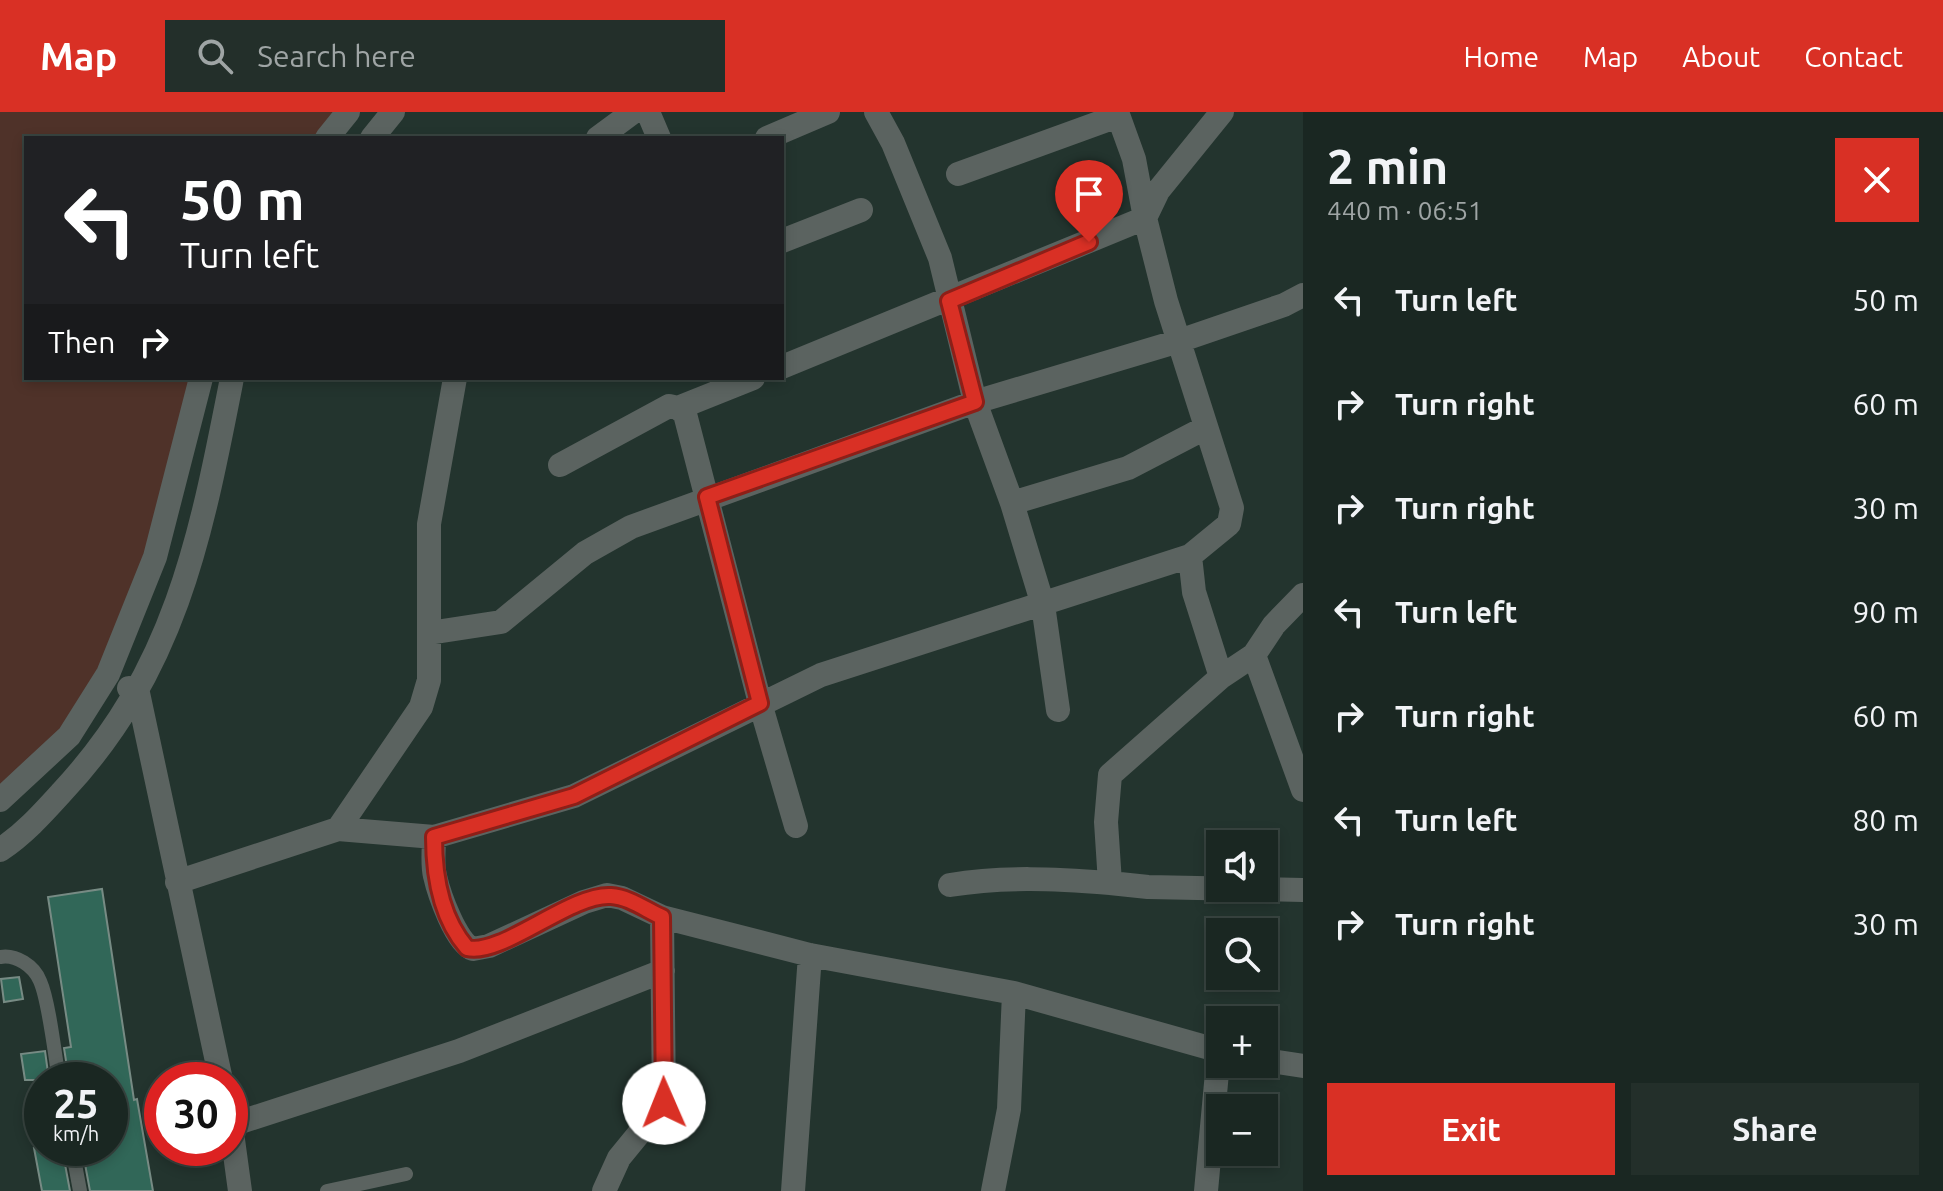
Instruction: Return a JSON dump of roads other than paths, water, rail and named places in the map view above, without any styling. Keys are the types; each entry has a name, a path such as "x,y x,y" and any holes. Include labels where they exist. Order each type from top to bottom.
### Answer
{"street":[{"path":"329,136 348,112"},
{"path":"374,136 393,112"},
{"path":"601,136 633,112"},
{"path":"648,112 658,136"},
{"path":"772,136 828,112"},
{"path":"876,112 893,143 940,258 975,402 1012,503 1043,605 1058,710"},
{"path":"784,366 1145,218 1158,191 1222,112"},
{"path":"177,882 338,829 434,837 574,796 821,675 1190,556 1229,524 1232,516 1179,341 1145,218 1134,159 1118,114 958,174"},
{"path":"784,240 861,210"},
{"path":"429,633 501,622 585,553 631,527 707,497 975,402 1179,341 1284,305 1303,295"},
{"path":"0,800 69,736 108,674 155,557 201,380"},
{"path":"0,850 22,836 87,766 138,693 185,585 208,502 232,380"},
{"path":"338,829 421,707 429,680 429,524 455,380"},
{"path":"678,408 748,380"},
{"path":"560,465 669,406 685,414 760,703 796,826"},
{"path":"1012,503 1128,468 1205,428"},
{"path":"1190,556 1194,592 1221,677"},
{"path":"1110,883 1106,822 1110,775 1221,677 1254,655 1274,625 1303,595"},
{"path":"1254,655 1303,790"},
{"path":"108,674 138,693 217,1062"},
{"path":"434,837 434,873 447,911 467,948 489,946 584,902 607,895 622,898 662,917 810,955 1014,993 1206,1047"},
{"path":"950,885 1006,878 1148,887 1303,890"},
{"path":"604,1191 619,1158 664,1103 662,917"},
{"path":"793,1191 810,955"},
{"path":"248,1116 459,1051 663,971"},
{"path":"993,1191 1009,1109 1014,993"},
{"path":"1278,1062 1303,1066"},
{"path":"1206,1191 1216,1078"},
{"path":"236,1166 240,1191"}],"lane":[{"path":"0,957 23,961 40,980 56,1062"},
{"path":"75,1166 80,1191"},
{"path":"327,1191 406,1174"}]}
